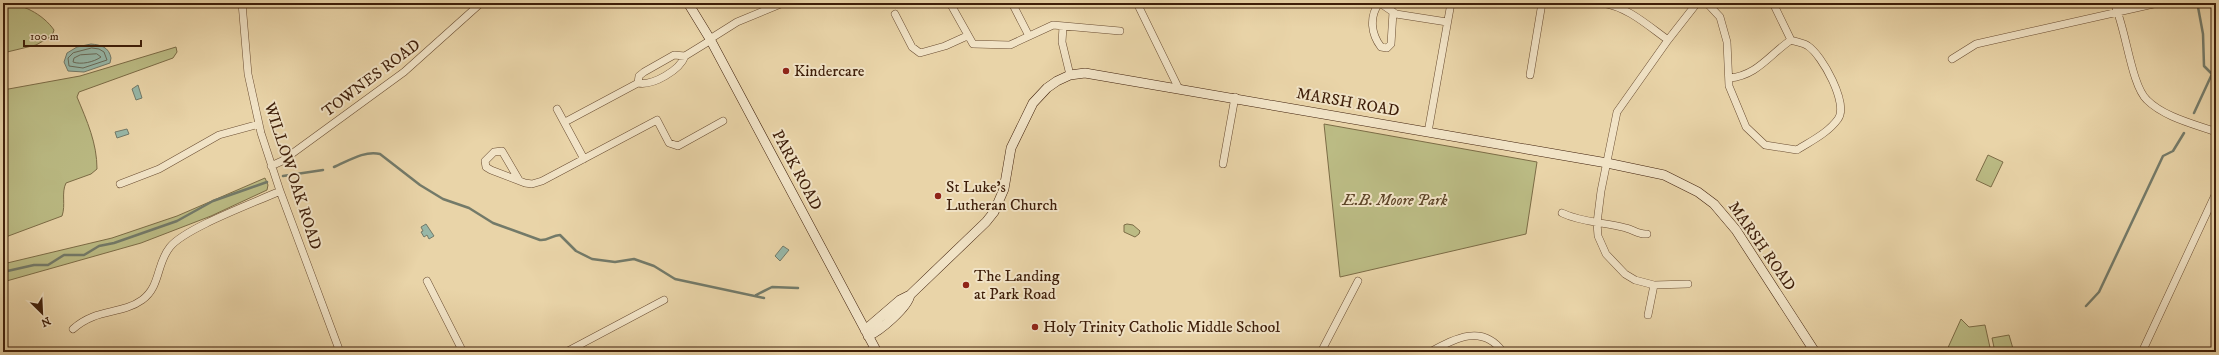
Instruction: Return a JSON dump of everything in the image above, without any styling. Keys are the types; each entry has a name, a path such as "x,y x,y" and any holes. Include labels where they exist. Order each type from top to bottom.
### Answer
{"street":[{"name":"WILLOW OAK ROAD","path":"242,3 248,74 259,124 271,166 340,352"},
{"name":"TOWNES ROAD","path":"271,166 282,161 404,72 481,3"},
{"name":"PARK ROAD","path":"688,3 711,40 877,352"},
{"path":"564,122 638,83 650,83 680,67 685,56 737,22 783,3"},
{"path":"950,3 967,36 973,44 1006,45 1053,25 1120,31"},
{"path":"1012,3 1029,36"},
{"path":"1137,3 1178,87"},
{"path":"1393,12 1391,44 1387,48 1381,47 1375,40 1372,24 1373,11 1379,3 1393,12 1447,22"},
{"path":"1428,132 1451,3"},
{"path":"1530,76 1542,3"},
{"path":"1602,3 1622,5 1668,40"},
{"path":"1688,284 1654,285 1635,280 1613,263 1603,248 1597,223 1617,112 1668,40 1697,3"},
{"path":"1707,3 1720,17 1727,42 1728,86 1746,127 1765,144 1797,150 1824,132 1839,118 1841,103 1826,66 1809,46 1791,40 1773,3"},
{"path":"2114,3 2118,12 2138,87 2147,101 2175,116 2216,132"},
{"path":"1952,59 1960,52 1976,44 2158,3"},
{"path":"895,14 914,50 920,53 945,46 967,36"},
{"path":"1064,26 1062,42 1070,75"},
{"path":"1729,78 1740,77 1770,59 1775,50 1791,40"},
{"path":"638,83 639,76 644,72 674,55 685,56"},
{"name":"MARSH ROAD","path":"867,333 900,300 910,295 986,222 994,212 1004,189 1011,148 1028,111 1047,88 1057,80 1070,75 1097,74 1607,163 1664,175 1692,188 1714,204 1736,230 1815,352"},
{"path":"1223,164 1235,97"},
{"path":"557,109 584,159"},
{"path":"519,180 502,151 494,152 485,161 488,169 519,180 532,184 542,181 657,120 669,143 678,146 723,122"},
{"path":"120,184 159,169 217,136 259,124"},
{"path":"73,329 89,317 129,306 148,296 155,285 165,255 181,236 280,191"},
{"path":"2142,352 2216,193"},
{"path":"1562,213 1581,220 1647,234"},
{"path":"427,281 463,352"},
{"path":"1322,352 1358,281"},
{"path":"1648,315 1654,285"},
{"path":"566,352 664,300"},
{"path":"1430,352 1452,340 1471,336 1487,339 1496,344 1503,352"}],"green space":[{"path":"3,3 24,7 38,14 54,30 52,36 36,45 3,53"},
{"path":"176,47 177,52 173,58 79,92 77,97 88,123 93,141 97,159 97,169 91,174 66,183 62,216 3,238 3,90 80,76"},
{"name":"E.B. Moore Park","path":"1324,124 1537,162 1526,234 1340,277"},
{"path":"1988,155 2003,162 1991,187 1976,180"},
{"path":"265,178 268,185 267,190 211,216 141,243 3,282 3,264 112,238 177,216"},
{"path":"1124,225 1133,225 1140,231 1139,234 1135,237 1124,232"},
{"path":"1961,319 1969,327 1985,325 1991,352 1946,352"},
{"path":"2009,335 2014,352 1995,352 1992,338"}],"water":[{"path":"91,44 101,46 108,51 111,58 110,63 84,72 68,71 64,62 67,53 77,47"},
{"path":"138,85 142,98 136,100 132,89"},
{"path":"127,129 129,134 117,138 115,132"},
{"path":"426,224 434,236 429,239 427,235 424,237 421,232 423,231 421,227"},
{"path":"783,246 789,250 780,261 775,256"}],"waterway":[{"path":"2198,7 2203,34 2204,66 2212,74 2216,74"},
{"path":"2194,113 2212,74"},
{"path":"2086,306 2099,292 2163,156 2173,151 2184,133"},
{"path":"334,167 363,155 374,153 380,154 420,185 443,199 469,208 493,223 540,240 545,240 560,235 576,251 592,259 615,262 634,259 654,266 675,279 764,298"},
{"path":"283,176 323,170"},
{"path":"3,272 34,265 48,265 64,255 84,255 99,246 114,243 177,221 213,201 267,182"},
{"path":"756,295 772,287 798,288"}],"place":[{"name":"Kindercare","path":"786,71"},
{"name":"St Luke's Lutheran Church","path":"938,196"},
{"name":"The Landing at Park Road","path":"966,285"},
{"name":"Holy Trinity Catholic Middle School","path":"1035,327"}]}
